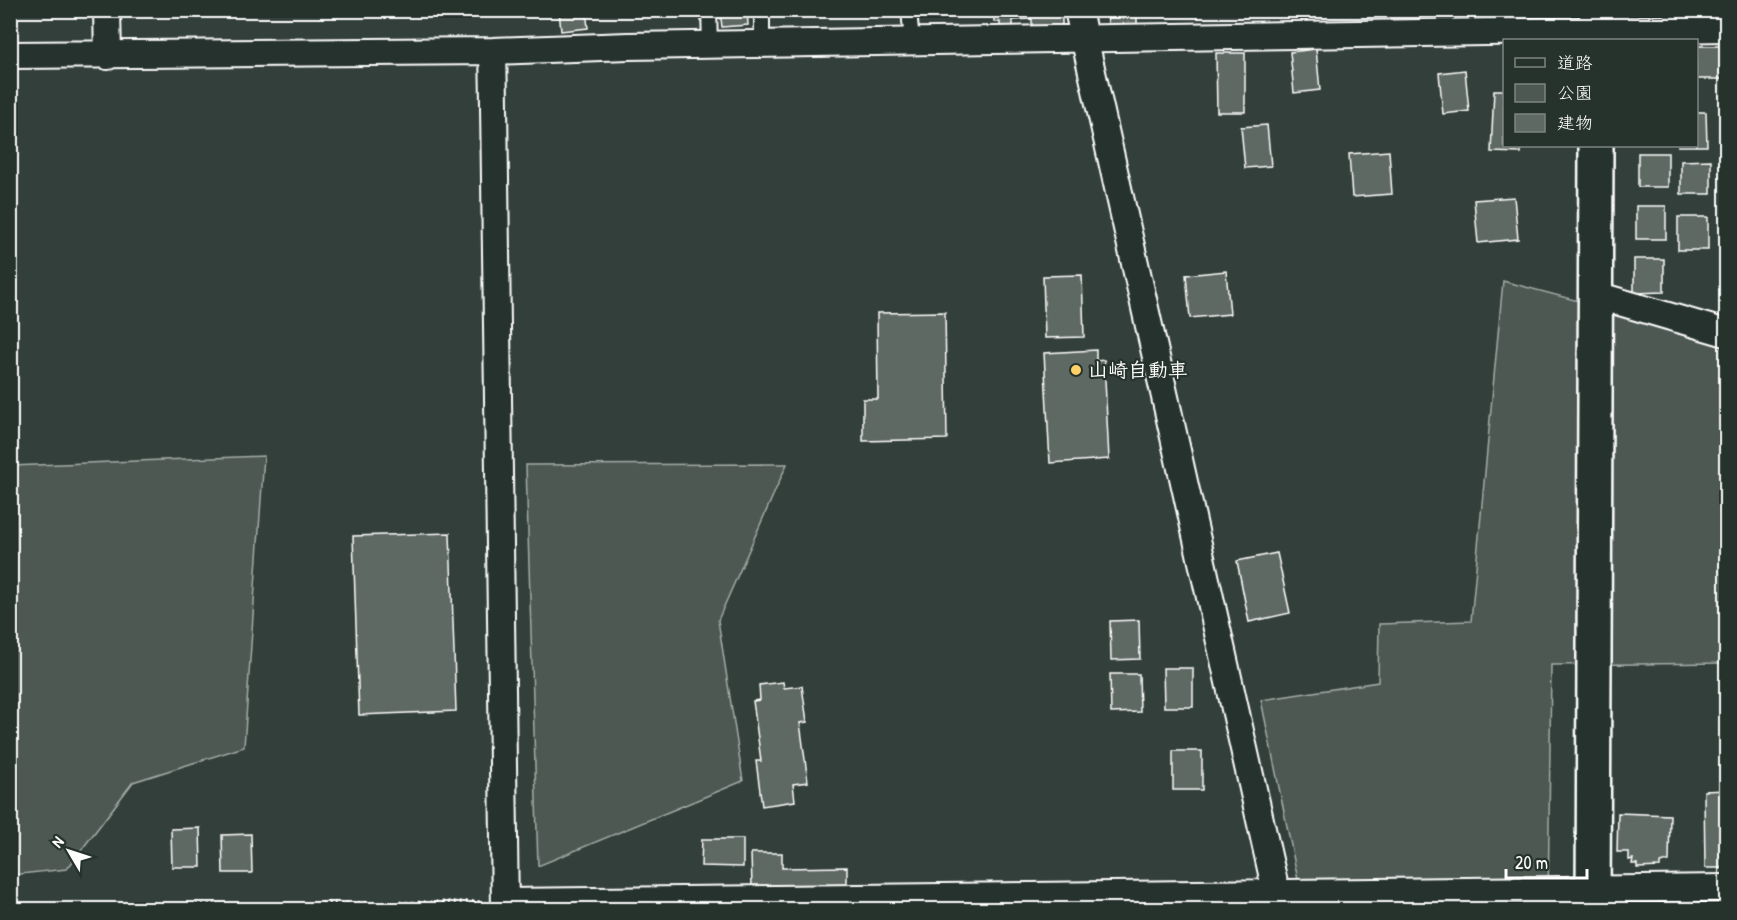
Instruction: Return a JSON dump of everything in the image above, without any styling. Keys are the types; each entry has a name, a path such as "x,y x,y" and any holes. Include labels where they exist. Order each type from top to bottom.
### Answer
{"street":[{"path":"107,10 108,56"},
{"path":"1078,10 1277,901"},
{"path":"10,55 108,56 493,51 1596,27 1726,28"},
{"path":"493,51 502,479 501,699 505,906 1593,900 1726,888"},
{"path":"1593,900 1596,147"},
{"path":"1596,295 1726,333"}],"lane":[{"path":"709,10 710,45"},
{"path":"762,10 762,45"},
{"path":"909,10 912,42"}],"path":[{"path":"10,907 505,906"}],"green space":[{"path":"1503,281 1726,340 1726,663 1551,665 1548,909 1304,909 1261,700 1378,682 1379,624 1471,621"},
{"path":"264,456 244,747 133,782 67,869 11,875 11,466"},
{"path":"787,464 718,620 743,781 538,866 526,465"}],"building":[{"path":"559,10 586,10 588,28 561,31"},
{"path":"720,10 747,10 748,25 722,27"},
{"path":"994,10 1062,10 1062,29 1032,30 1032,19 1013,20 1013,27 1000,28 1000,22 994,22"},
{"path":"1107,10 1137,10 1137,24 1108,25"},
{"path":"1698,46 1723,46 1723,79 1698,79"},
{"path":"1316,49 1320,90 1294,93 1290,52"},
{"path":"1216,53 1245,53 1245,112 1217,112"},
{"path":"1465,70 1469,111 1443,114 1439,73"},
{"path":"1494,90 1503,90 1503,147 1521,147 1521,153 1491,152"},
{"path":"1698,112 1706,112 1707,146 1698,146"},
{"path":"1267,125 1271,166 1245,168 1241,127"},
{"path":"1389,151 1392,194 1352,197 1349,154"},
{"path":"1638,153 1668,153 1668,187 1638,187"},
{"path":"1711,160 1711,194 1681,194 1681,161"},
{"path":"1514,197 1518,239 1478,243 1474,200"},
{"path":"1636,206 1666,206 1666,239 1636,239"},
{"path":"1678,217 1708,217 1708,250 1678,250"},
{"path":"1634,259 1664,259 1664,292 1634,293"},
{"path":"1226,271 1230,314 1190,318 1186,275"},
{"path":"1082,275 1084,337 1045,338 1043,276"},
{"path":"945,312 947,439 863,441 863,399 878,399 877,313"},
{"path":"1096,350 1096,361 1104,360 1109,459 1050,463 1044,353"},
{"path":"450,533 456,711 359,715 353,536"},
{"path":"1277,553 1290,613 1249,622 1237,561"},
{"path":"1139,620 1140,659 1111,660 1110,621"},
{"path":"1163,668 1193,668 1193,707 1164,707"},
{"path":"1110,674 1139,674 1140,712 1111,713"},
{"path":"783,682 784,688 802,686 807,722 800,723 808,782 793,784 795,801 762,806 756,761 761,761 753,701 760,700 759,685"},
{"path":"1173,751 1202,751 1202,790 1173,790"},
{"path":"1726,790 1726,868 1705,868 1704,791"},
{"path":"1618,813 1670,815 1669,861 1660,863 1660,867 1637,868 1637,864 1632,864 1633,859 1629,860 1629,852 1617,852"},
{"path":"200,828 201,867 172,867 171,829"},
{"path":"251,834 252,873 223,873 222,835"},
{"path":"702,839 743,839 743,867 701,866"},
{"path":"751,853 782,853 782,868 847,867 847,885 752,887"}],"place":[{"name":"山崎自動車","path":"1076,370"}]}
